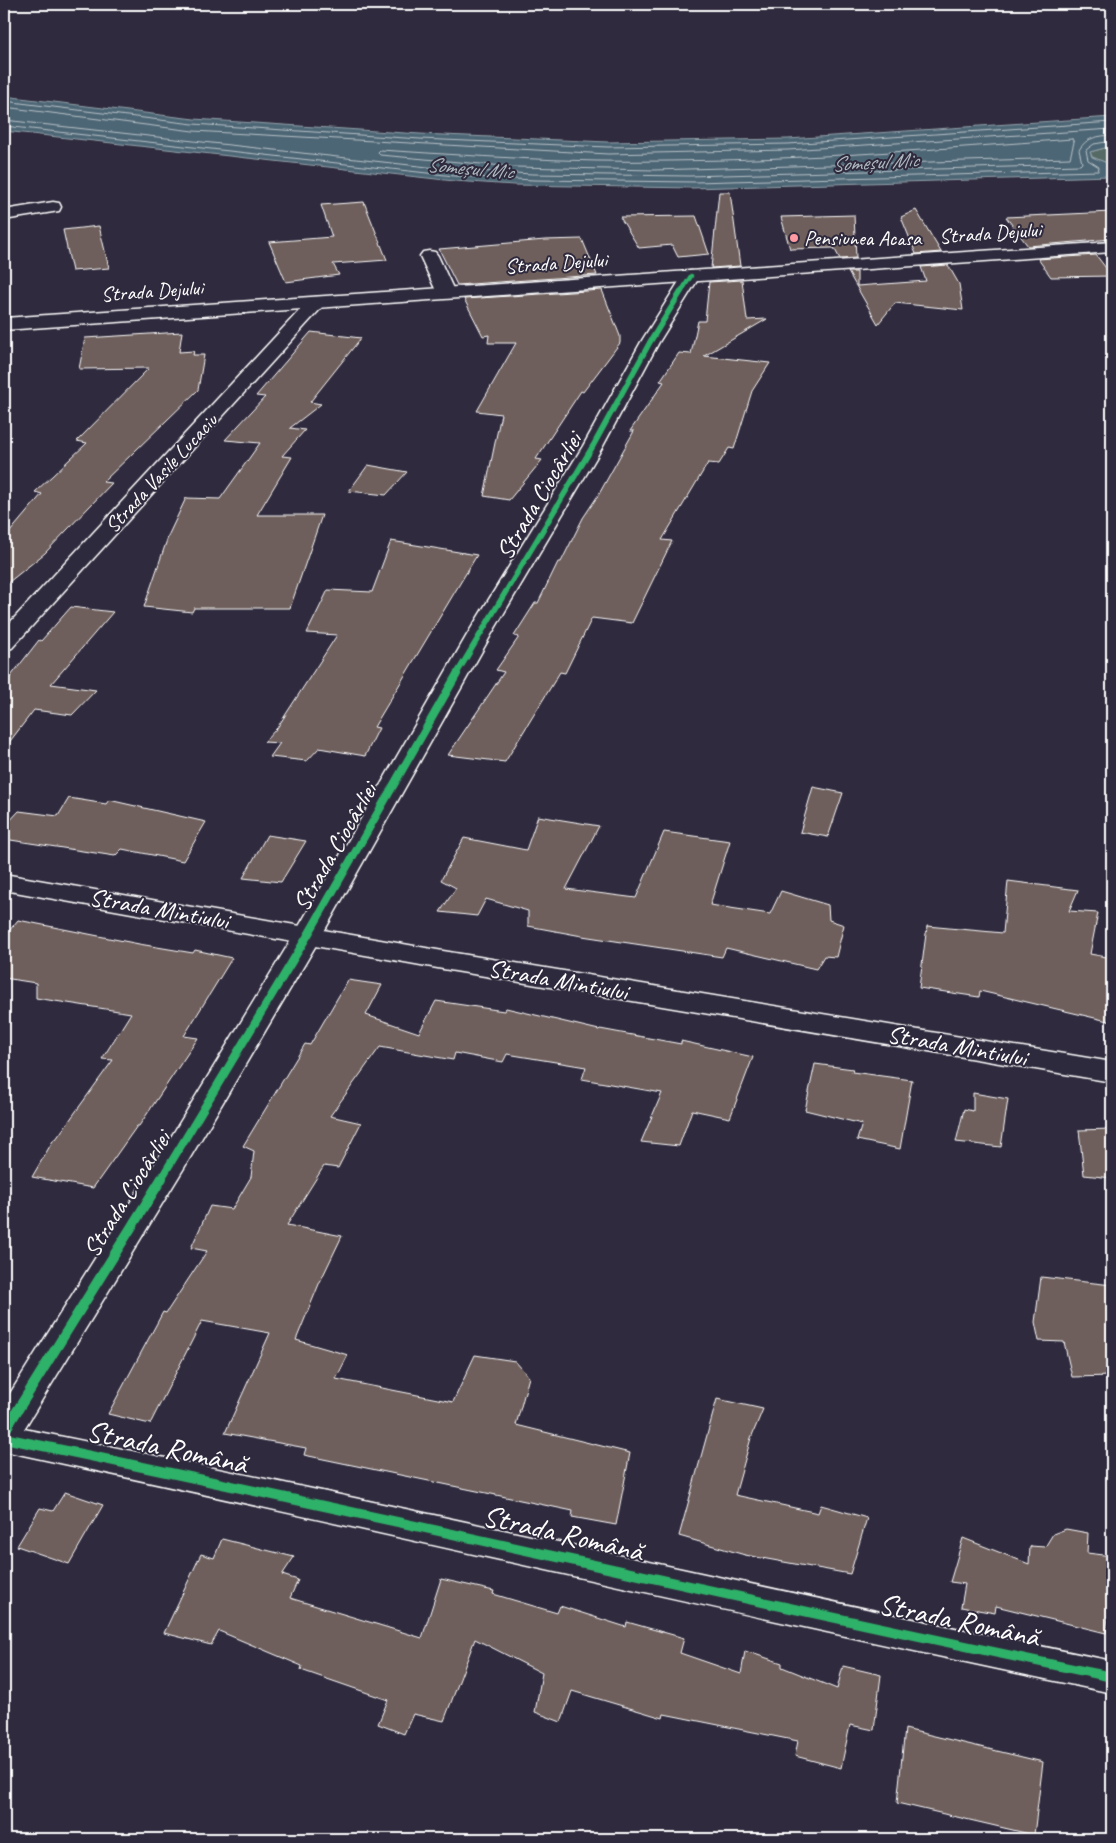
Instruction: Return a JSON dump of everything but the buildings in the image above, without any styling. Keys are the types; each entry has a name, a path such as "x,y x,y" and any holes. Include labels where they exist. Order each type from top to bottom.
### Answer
{"street":[{"path":"4,215 53,207"},
{"name":"Strada Dejului","path":"4,324 1112,247"},
{"path":"429,256 446,293"},
{"name":"Strada Ciocârliei","path":"4,1432 308,935 479,635 593,446 650,342 691,276"},
{"name":"Strada Vasile Lucaciu","path":"4,643 318,302"},
{"name":"Strada Mintiului","path":"4,882 444,960 1112,1072"},
{"name":"Strada Română","path":"4,1438 396,1520 1112,1677"}],"green space":[{"path":"1112,146 1112,165 1092,157 1090,152"}],"water":[{"name":"Someșul Mic","path":"4,96 194,119 420,134 608,142 788,139 1112,117 1112,146 1090,152 1092,157 1112,165 1112,176 692,188 514,185 454,181 4,131"}],"cycle path":[{"path":"4,1432 168,1168 308,935 479,635 593,446 650,342 691,276"},
{"path":"4,1438 143,1466 1112,1677"}],"place":[{"name":"Pensiunea Acasa","path":"794,238"}]}
